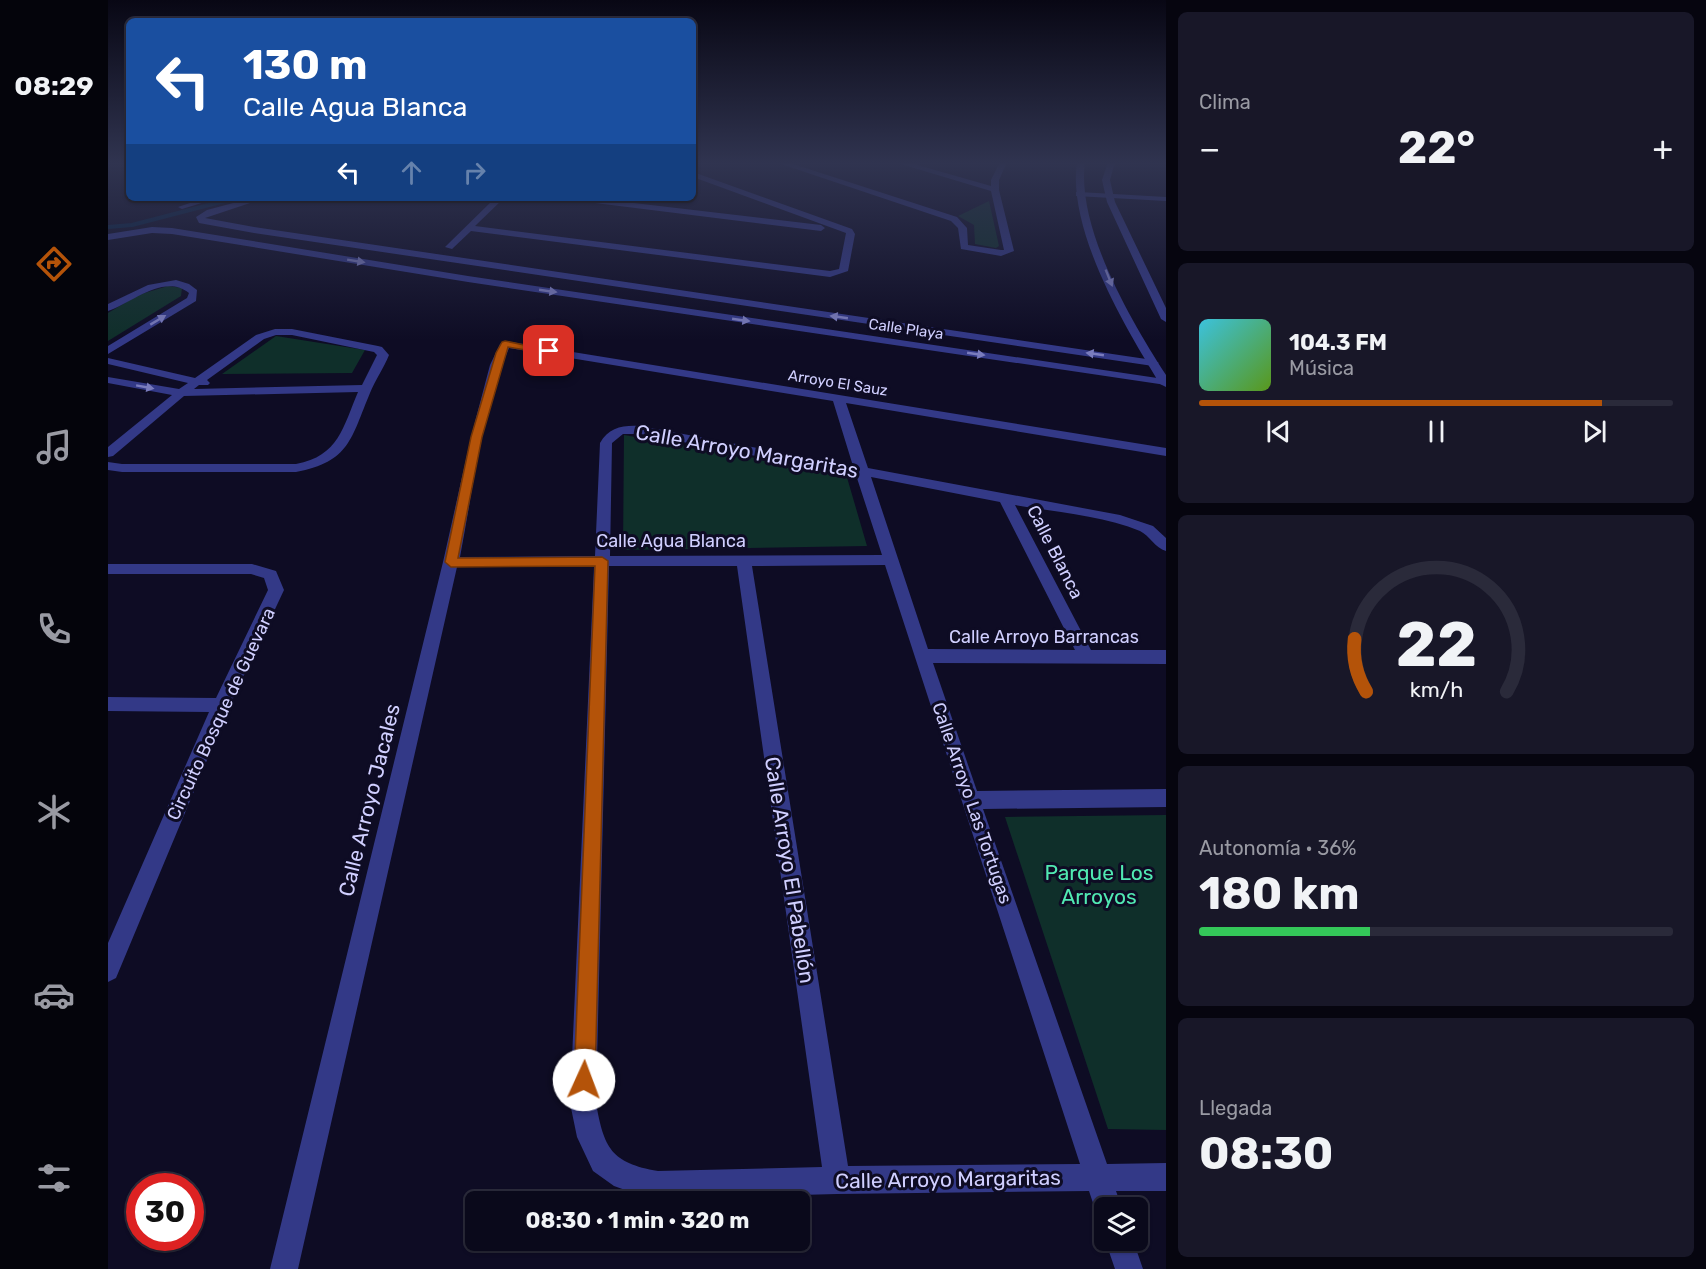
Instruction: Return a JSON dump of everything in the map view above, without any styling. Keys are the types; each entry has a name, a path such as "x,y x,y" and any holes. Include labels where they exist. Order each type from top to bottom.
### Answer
{"street":[{"name":"Calle Playa","path":"203,221 652,290 1166,364"},
{"path":"448,248 475,221"},
{"path":"765,221 849,231"},
{"path":"822,221 849,231"},
{"path":"958,221 964,228 964,247 1007,253 1001,221"},
{"path":"1087,221 1116,296 1165,383"},
{"path":"1121,221 1166,319"},
{"path":"468,228 830,274 838,274 843,270 849,231"},
{"name":"Calle Playa","path":"108,237 152,230 195,235 1165,383"},
{"path":"108,308 136,292 160,285 183,284 194,292 192,299 108,351"},
{"path":"643,305 652,290"},
{"path":"108,453 198,380 251,341 268,334 284,332 378,349 383,355 365,388 339,448 326,460 317,464 296,468 122,468 108,466"},
{"name":"Arroyo El Sauz","path":"505,344 1166,452"},
{"name":"Calle Arroyo Jacales","path":"284,1269 451,562 477,437 496,365 505,344"},
{"path":"108,361 198,380 218,390"},
{"path":"108,380 181,393 218,390 365,388"},
{"name":"Calle Arroyo Las Tortugas","path":"838,398 922,656 1104,1197"},
{"name":"Calle Arroyo Margaritas","path":"1166,546 1148,529 1134,524 641,430 621,429 614,432 606,443 583,1103 592,1145 601,1162 617,1174 636,1182 658,1185 837,1180 1166,1178"},
{"name":"Calle Blanca","path":"1005,498 1086,656"},
{"name":"Calle Arroyo El Pabellón","path":"744,560 837,1180"},
{"name":"Calle Agua Blanca","path":"451,562 891,560"},
{"name":"Circuito Bosque de Guevara","path":"108,569 241,568 264,571 271,575 276,590 221,705 108,970"},
{"name":"Calle Arroyo Barrancas","path":"922,656 1166,657"},
{"path":"108,704 221,705"},
{"path":"972,800 1166,798"},
{"path":"1123,1251 1129,1269"}],"green space":[{"path":"967,221 993,221 999,246 996,248 975,244 974,225"},
{"path":"168,286 182,288 181,296 108,341 108,313 138,295"},
{"path":"276,336 365,350 352,373 222,374"},
{"path":"624,435 846,474 867,546 623,550"},
{"name":"Parque Los Arroyos","path":"1166,815 1166,1130 1108,1129 1005,817"}],"waterway":[{"path":"108,227 147,221"}],"route":[{"path":"549,351 505,344 496,365 477,437 451,562 602,561 584,1080"}]}
